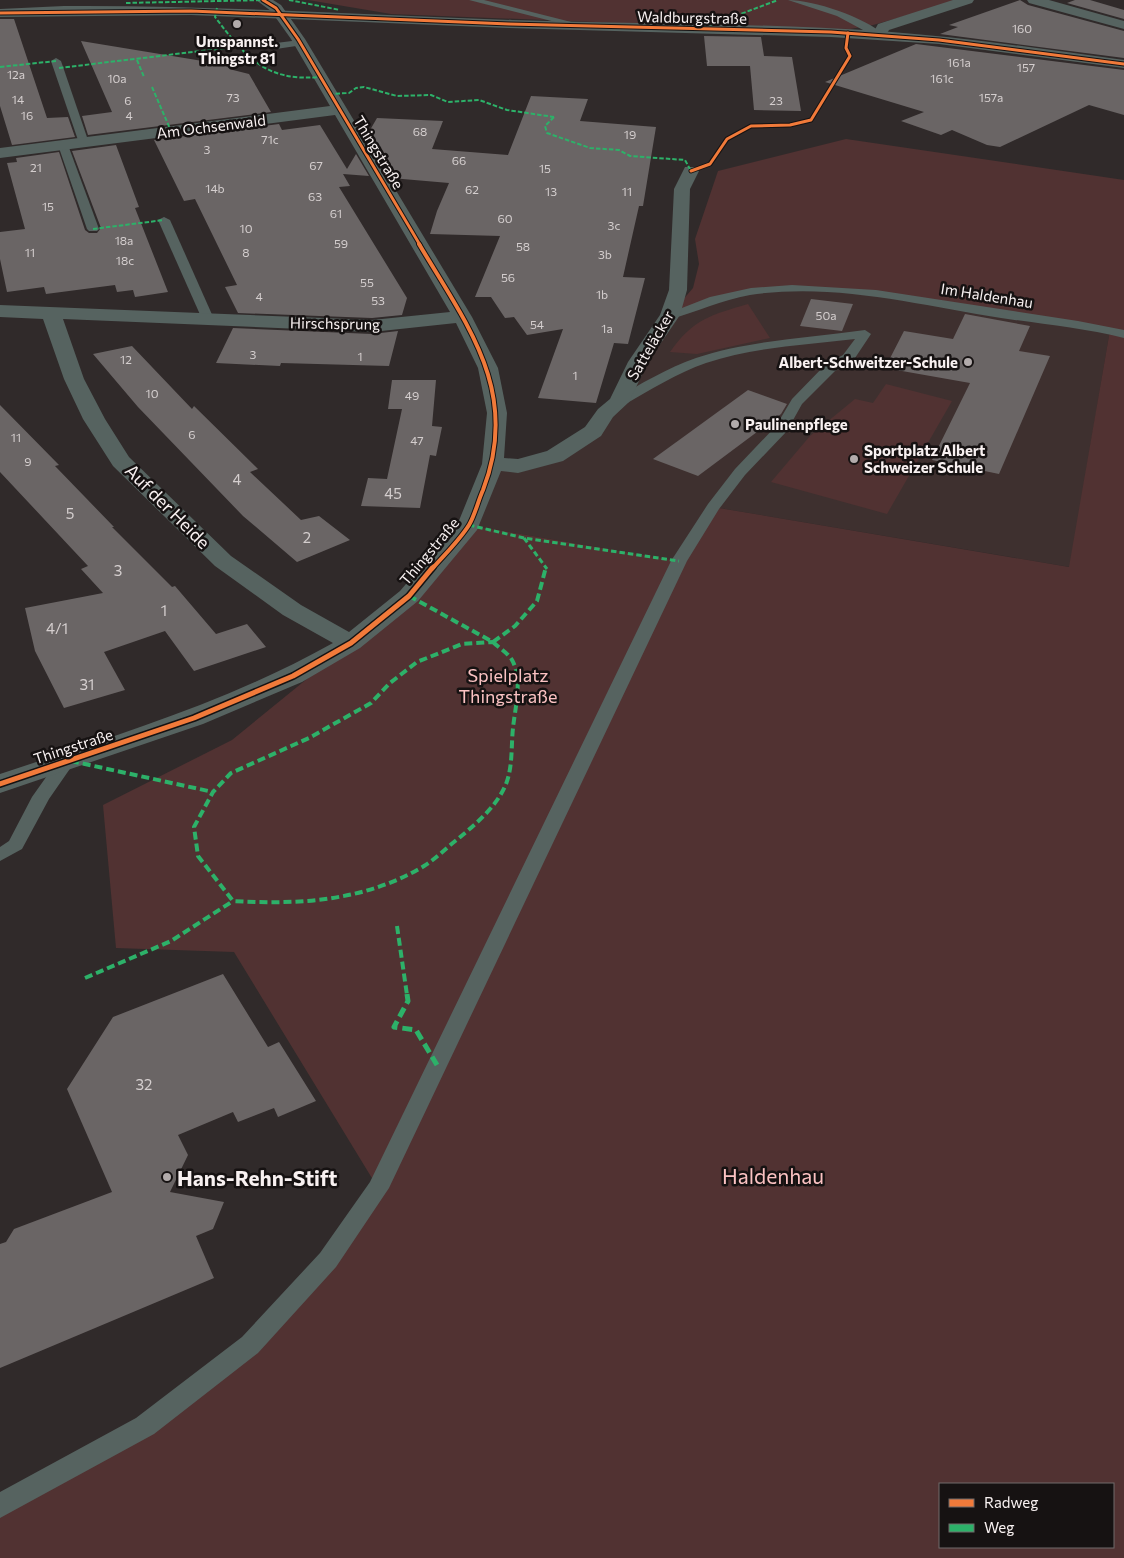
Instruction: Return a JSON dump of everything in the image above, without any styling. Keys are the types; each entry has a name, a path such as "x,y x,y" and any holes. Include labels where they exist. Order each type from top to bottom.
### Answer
{"street":[{"path":"263,0 272,3 279,12"},
{"path":"879,35 883,27 967,0"},
{"path":"1034,0 1124,25"},
{"name":"Waldburgstraße","path":"0,13 141,10 279,12 390,19 879,35 1019,50 1124,64"},
{"name":"Thingstraße","path":"0,784 194,718 293,676 351,643 409,596 469,525 493,464 498,413 490,376 462,316 300,43 279,12"},
{"name":"Am Ochsenwald","path":"0,153 339,110"},
{"name":"Satteläcker","path":"493,464 518,466 555,456 592,431 604,413 619,402 638,362 670,316 678,290 682,189 692,171"},
{"name":"Hirschsprung","path":"0,311 372,326 462,316"},
{"name":"Auf der Heide","path":"51,313 74,379 94,419 121,461 223,561 292,610 351,643"}],"lane":[{"path":"473,0 587,26"},
{"path":"792,0 840,14 879,35"},
{"path":"276,46 300,43"},
{"path":"56,61 84,143"},
{"path":"63,145 93,229"},
{"path":"164,220 208,319"},
{"name":"Im Haldenhau","path":"670,316 692,305 764,289 845,290 1124,334"},
{"path":"0,1506 145,1426 250,1344 328,1260 378,1188 680,561 713,507 740,472 782,428 797,402 830,368 848,358 865,334 768,346 711,358 661,379 619,402"},
{"path":"0,855 16,845 41,797 67,760"}],"shaded area":[{"path":"764,289 880,294 1110,330 1070,567 713,507 679,561 469,525 493,464 518,466 593,431 670,315"}],"green space":[{"path":"308,0 962,0 873,25 850,29 695,26 391,14"},
{"name":"Haldenhau","path":"846,139 1124,180 1124,1558 0,1558 0,1506 250,1345 378,1188 234,952 116,948 103,805 232,740 409,596 469,525 679,561 713,507 1069,567 1110,330 880,294 764,289 670,315 693,288 699,264 695,239 718,171"},
{"path":"748,304 770,338 697,354 670,352 678,341 695,325 713,315"},
{"name":"Sportplatz Albert Schweizer Schule","path":"886,384 952,401 887,514 771,482 810,436 855,399 873,403"}],"building":[{"path":"1020,0 1028,5 1124,31 1124,58 940,34 958,27 949,25"},
{"path":"1075,0 1090,0 1124,10 1124,19 1067,3"},
{"path":"0,19 14,19 47,118 68,117 75,137 12,145 0,106"},
{"path":"704,36 761,37 764,56 792,57 801,111 754,110 750,66 707,66"},
{"path":"81,41 233,66 229,69 249,74 271,112 88,135 82,116 112,112"},
{"path":"916,44 1124,70 1124,115 1089,105 1000,147 987,145 952,130 941,135 901,121 924,112 825,82"},
{"path":"531,96 588,99 580,121 656,127 643,206 639,206 623,277 645,278 628,344 614,343 596,403 538,398 563,329 527,335 514,317 505,318 491,297 475,297 500,236 430,234 449,183 391,178 366,137 377,118 443,121 432,149 508,155"},
{"path":"279,124 282,130 320,125 347,169 356,154 369,176 343,174 350,186 339,187 407,298 402,315 372,318 238,313 225,287 237,285 195,199 184,201 154,140"},
{"path":"116,145 139,207 135,208 168,292 135,297 133,290 117,292 115,285 46,294 44,287 7,292 0,259 0,232 25,229 7,163 17,162 16,158 59,152 85,230 89,233 97,233 101,228 72,151"},
{"path":"811,299 853,304 842,331 800,326"},
{"path":"965,314 1030,326 1019,351 1050,356 999,474 932,460 970,383 885,368 904,331 953,339"},
{"path":"233,328 372,334 398,331 389,366 281,363 280,366 216,363"},
{"path":"132,346 192,409 194,406 258,469 250,472 301,520 319,516 350,540 297,562 243,516 138,407 93,354"},
{"path":"392,380 436,380 432,426 442,427 436,456 430,455 420,508 361,506 368,478 387,479 402,409 388,409"},
{"name":"Paulinenpflege","path":"748,390 787,404 781,414 698,476 653,459"},
{"path":"0,405 59,465 55,466 114,527 112,527 172,587 175,586 216,634 247,624 266,647 194,671 165,631 104,652 125,690 64,708 35,651 25,608 103,593 81,569 88,566 0,472"},
{"name":"Hans-Rehn-Stift","path":"223,974 268,1047 279,1042 316,1101 278,1117 274,1108 238,1122 233,1112 178,1135 188,1155 170,1192 224,1202 213,1229 196,1236 214,1278 0,1368 0,1244 6,1242 14,1229 112,1192 67,1089 113,1017"}],"marked path":[{"path":"126,3 265,0"},
{"path":"289,0 340,10"},
{"path":"711,25 778,0"},
{"path":"217,8 215,17 237,46 258,66 299,79 319,77"},
{"path":"59,68 243,46"},
{"path":"137,60 144,77"},
{"path":"0,67 56,61"},
{"path":"152,87 171,131"},
{"path":"329,94 349,93 356,88 364,87 397,96 431,95 448,102 479,100 507,110 554,117"},
{"path":"554,117 545,126 547,133 590,148 619,150 630,156 685,160 691,171 694,170"},
{"path":"93,229 164,220"},
{"path":"469,525 524,538 679,561"},
{"path":"409,596 493,642 515,626 537,601 547,569 524,538"},
{"path":"85,978 171,941 233,901 198,856 194,827 213,792 231,773 309,738 371,703 390,683 417,662 462,644 493,642 510,657 515,667 517,684 511,763 502,793 485,815 424,866 380,887 332,899 307,902 233,901"},
{"path":"71,761 213,792"},
{"path":"397,926 408,1001 394,1027 416,1030 437,1065"}],"cycle path":[{"path":"0,784 194,718 293,676 351,643 409,596 469,525 493,464 497,413 488,368 462,317 298,39 276,8 263,0"},
{"path":"0,13 127,10 191,11 509,24 831,32 939,40 1124,64"},
{"path":"691,171 710,164 727,139 751,126 790,125 811,120 837,74 848,62 850,56 846,48 848,33"}],"place":[{"name":"Umspannst. Thingstr 81","path":"237,24"},
{"name":"Albert-Schweitzer-Schule","path":"968,362"},
{"name":"Paulinenpflege","path":"735,424"},
{"name":"Sportplatz Albert Schweizer Schule","path":"854,459"},
{"name":"Hans-Rehn-Stift","path":"167,1177"}],"park label":[{"name":"Spielplatz Thingstraße","path":"508,685"}]}
